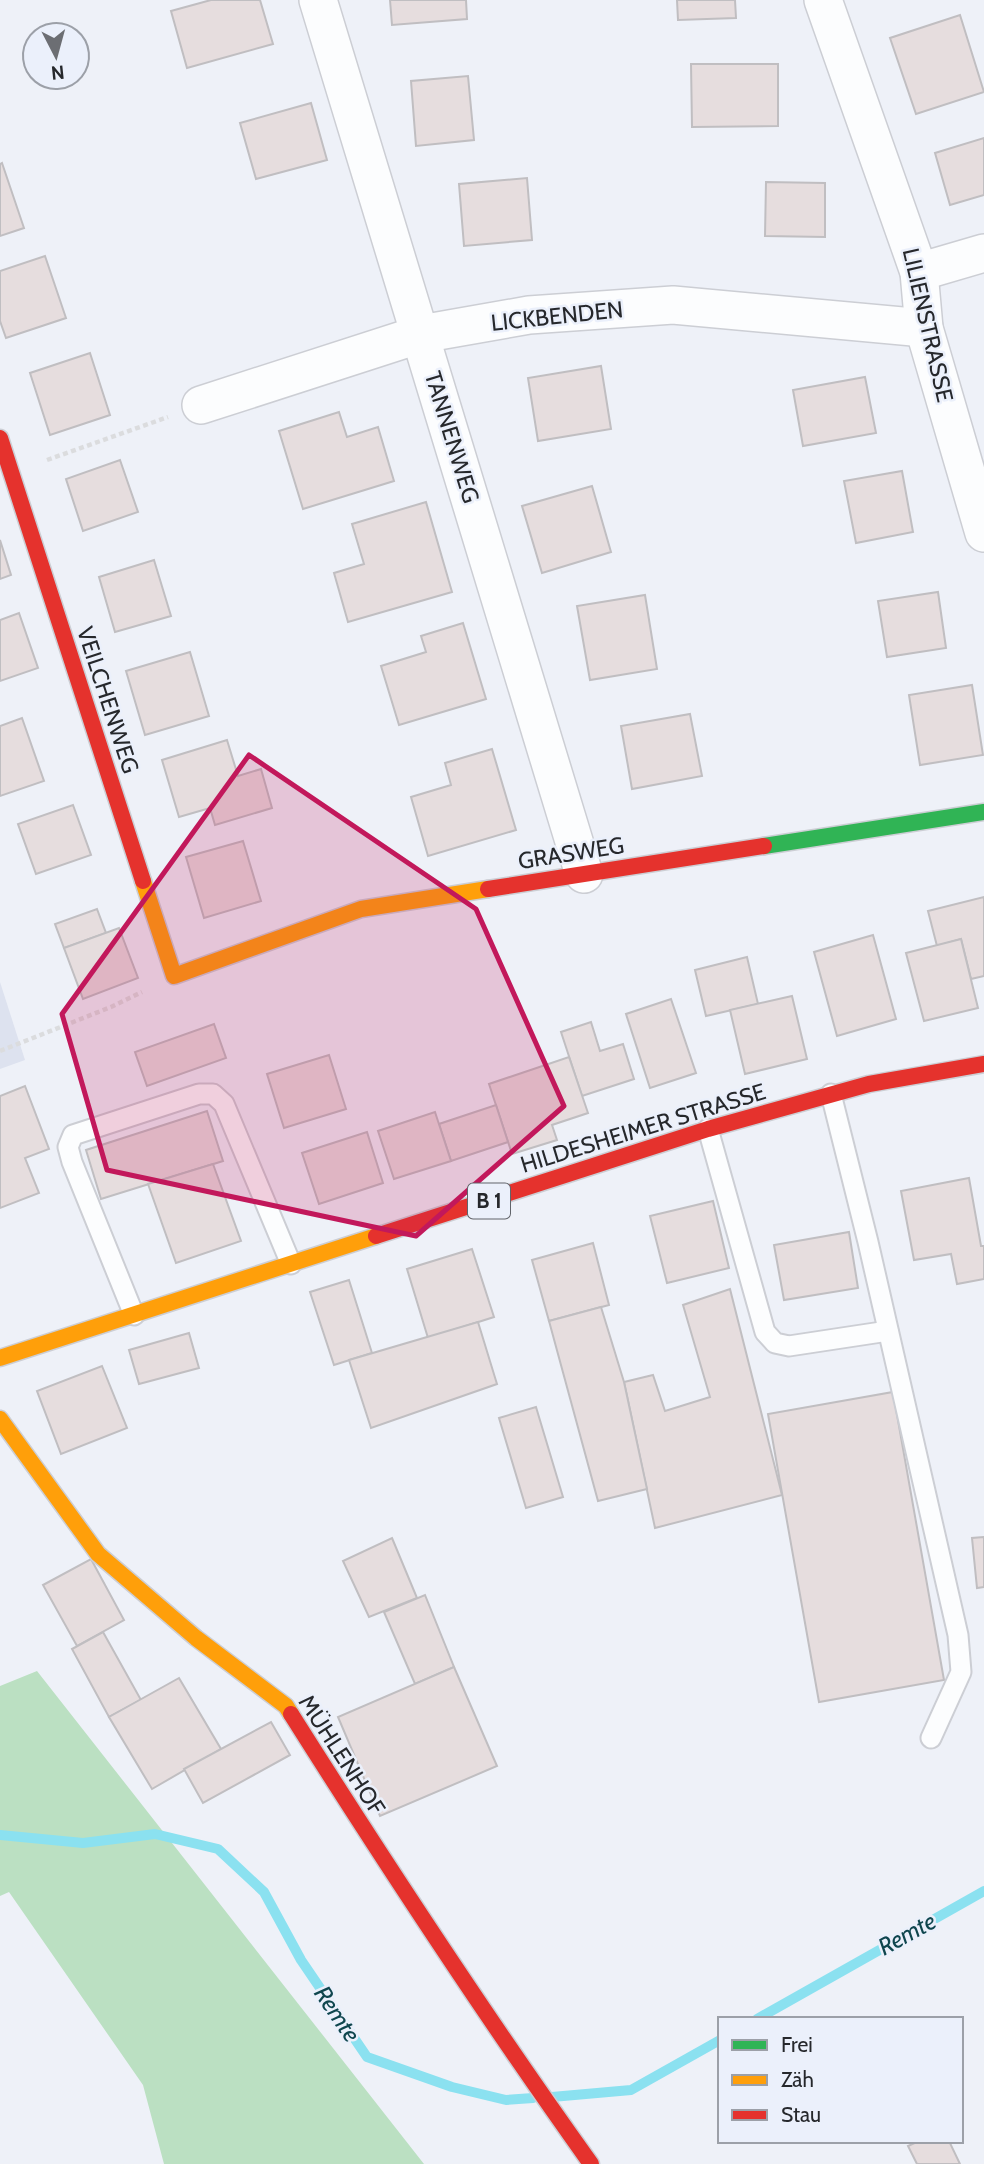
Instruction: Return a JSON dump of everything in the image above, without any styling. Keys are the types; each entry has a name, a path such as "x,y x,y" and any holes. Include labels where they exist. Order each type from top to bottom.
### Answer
{"street":[{"name":"TANNENWEG","path":"318,0 584,874"},
{"name":"LILIENSTRASSE","path":"823,0 919,272 924,328 984,533"},
{"path":"919,272 984,253"},
{"name":"LICKBENDEN","path":"201,405 421,334 529,315 673,304 924,328"},
{"name":"VEILCHENWEG","path":"0,438 174,976"},
{"name":"GRASWEG","path":"174,976 361,909 984,812"},
{"name":"HILDESHEIMER STRASSE","path":"0,1358 708,1129 869,1084 984,1064"},
{"name":"MÜHLENHOF","path":"0,1419 98,1554 196,1638 286,1706 382,1858 522,2067 591,2164"}],"lane":[{"path":"134,1315 68,1147 73,1135 186,1098 213,1094 224,1104 291,1265"},
{"path":"831,1094 958,1635 961,1672 931,1738"},
{"path":"708,1129 765,1332 775,1343 789,1346 888,1331"}],"path":[{"path":"11,473 201,405"},
{"path":"0,1051 111,1007 174,976"}],"highlighted area":[{"path":"249,755 476,909 564,1106 416,1236 107,1170 62,1014"}],"shaded area":[{"path":"0,982 25,1060 0,1069"}],"green space":[{"path":"37,1671 424,2164 164,2164 143,2085 9,1892 0,1896 0,1686"}],"building":[{"path":"211,0 260,0 273,44 187,68 171,11"},
{"path":"390,0 466,0 467,19 392,25"},
{"path":"677,0 735,0 736,18 678,20"},
{"path":"960,15 984,92 916,114 890,38"},
{"path":"691,64 778,64 778,126 692,127"},
{"path":"468,76 474,140 416,146 411,81"},
{"path":"311,103 327,160 256,179 240,123"},
{"path":"984,138 984,195 950,205 935,153"},
{"path":"2,163 24,228 0,236 0,164"},
{"path":"527,178 532,240 464,246 459,184"},
{"path":"766,182 825,183 825,237 765,236"},
{"path":"45,256 66,318 6,338 0,321 0,271"},
{"path":"90,353 110,415 50,435 30,373"},
{"path":"601,366 611,429 538,441 528,378"},
{"path":"865,377 876,433 803,446 793,390"},
{"path":"339,412 347,437 378,427 394,481 303,509 279,431"},
{"path":"120,460 138,512 83,531 66,479"},
{"path":"902,471 913,532 856,543 844,481"},
{"path":"592,486 611,552 542,573 522,506"},
{"path":"426,502 452,592 348,622 334,573 364,564 352,524"},
{"path":"0,540 11,575 0,579"},
{"path":"154,560 171,616 115,632 99,577"},
{"path":"938,592 946,648 887,657 878,601"},
{"path":"645,595 657,669 590,680 577,606"},
{"path":"19,613 38,668 0,681 0,620"},
{"path":"463,623 486,699 399,725 381,666 426,652 421,636"},
{"path":"190,652 209,716 145,735 126,671"},
{"path":"972,685 983,755 920,765 909,695"},
{"path":"690,714 702,776 632,789 621,726"},
{"path":"22,718 44,781 0,796 0,726"},
{"path":"227,740 238,776 261,769 272,808 215,825 210,808 179,817 162,760"},
{"path":"492,749 516,830 428,856 411,797 451,785 445,763"},
{"path":"73,805 91,855 36,874 18,824"},
{"path":"243,841 261,901 204,918 186,857"},
{"path":"984,897 984,976 971,979 961,939 937,946 928,911"},
{"path":"97,909 106,933 64,948 55,924"},
{"path":"119,928 138,978 83,999 64,948"},
{"path":"873,935 896,1019 837,1036 814,952"},
{"path":"961,939 978,1008 924,1021 906,953"},
{"path":"747,957 758,1004 706,1016 695,970"},
{"path":"792,996 807,1059 745,1074 730,1010"},
{"path":"671,999 696,1073 650,1088 626,1014"},
{"path":"591,1022 600,1051 623,1044 634,1079 582,1096 561,1032"},
{"path":"214,1024 226,1058 147,1086 135,1052"},
{"path":"329,1055 346,1109 284,1128 267,1074"},
{"path":"569,1057 588,1113 552,1125 557,1140 512,1154 489,1084"},
{"path":"25,1086 49,1149 25,1158 39,1193 0,1208 0,1096"},
{"path":"496,1105 508,1142 451,1161 439,1124"},
{"path":"207,1111 223,1161 101,1199 86,1150"},
{"path":"435,1112 451,1161 394,1179 378,1131"},
{"path":"367,1132 383,1183 319,1204 302,1153"},
{"path":"213,1164 241,1241 176,1263 148,1184"},
{"path":"969,1178 981,1246 984,1246 984,1279 957,1284 951,1254 914,1260 901,1191"},
{"path":"713,1201 729,1268 667,1283 650,1216"},
{"path":"849,1232 858,1288 784,1300 774,1245"},
{"path":"593,1243 609,1305 549,1321 532,1260"},
{"path":"472,1249 494,1317 428,1338 407,1269"},
{"path":"349,1280 372,1353 334,1365 310,1292"},
{"path":"730,1289 782,1495 655,1528 624,1382 653,1375 665,1411 710,1397 683,1305"},
{"path":"601,1307 624,1382 647,1489 598,1501 549,1321"},
{"path":"478,1322 497,1384 371,1428 349,1360"},
{"path":"189,1333 199,1368 139,1384 129,1350"},
{"path":"102,1366 127,1428 61,1454 37,1391"},
{"path":"893,1392 944,1680 819,1702 768,1414"},
{"path":"536,1407 563,1497 526,1508 499,1418"},
{"path":"984,1537 984,1587 977,1588 972,1538"},
{"path":"392,1538 417,1598 369,1617 343,1561"},
{"path":"91,1559 124,1620 77,1646 43,1585"},
{"path":"425,1595 454,1667 415,1684 384,1612"},
{"path":"103,1632 141,1700 109,1717 72,1649"},
{"path":"454,1667 497,1766 380,1816 338,1717"},
{"path":"179,1678 221,1749 152,1789 109,1717"},
{"path":"271,1722 290,1755 203,1803 184,1769"},
{"path":"915,2143 950,2143 960,2164 917,2164 908,2146"}],"waterway":[{"name":"Remte","path":"0,1835 83,1843 155,1834 218,1849 264,1892 301,1960 367,2057 452,2087 506,2100 533,2098"},
{"name":"Remte","path":"761,2017 984,1891"},
{"name":"Remte","path":"552,2097 631,2090 718,2041"}],"traffic: fast":[{"path":"764,846 984,812"}],"traffic: slow":[{"path":"143,881 174,976 361,909 488,889"},
{"path":"0,1358 376,1236"},
{"path":"0,1419 98,1554 196,1638 286,1706 291,1714"}],"traffic: jam":[{"path":"0,438 143,881"},
{"path":"488,889 764,846"},
{"path":"376,1236 708,1129 869,1084 984,1064"},
{"path":"291,1714 438,1941 591,2164"}]}
